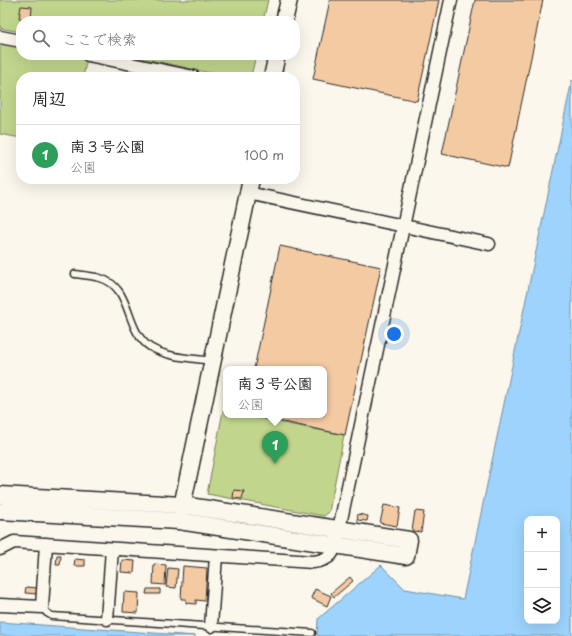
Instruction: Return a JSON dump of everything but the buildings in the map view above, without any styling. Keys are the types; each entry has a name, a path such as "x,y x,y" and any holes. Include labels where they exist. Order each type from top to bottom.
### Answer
{"street":[{"path":"285,16 289,0"},
{"path":"0,549 14,542 313,562 324,561 331,556 339,529 451,0"},
{"path":"0,37 16,40"},
{"path":"112,60 170,72"},
{"path":"273,72 276,60"},
{"path":"179,521 249,186 403,226 489,244"},
{"path":"0,495 182,505 409,540 406,556 179,521 0,511"},
{"path":"0,605 42,607 46,544"},
{"path":"107,619 112,549"},
{"path":"211,626 216,556"}],"lane":[{"path":"76,274 101,278 112,284 123,296 138,335 150,346 166,354 212,361"},
{"path":"42,607 52,616 312,633"}],"green space":[{"path":"0,0 268,0 264,16 16,16 16,31 0,28"},
{"path":"0,42 16,45 16,60 87,60 84,72 16,72 16,137 0,134"},
{"path":"150,60 255,60 252,72 206,72"},
{"path":"223,411 223,418 258,418 344,435 329,512 324,516 207,494"}],"water":[{"path":"572,80 572,636 317,636 318,619 381,565 405,589 463,599"},
{"path":"0,622 196,636 0,636"}],"place":[{"name":"南３号公園","path":"275,464"}]}
